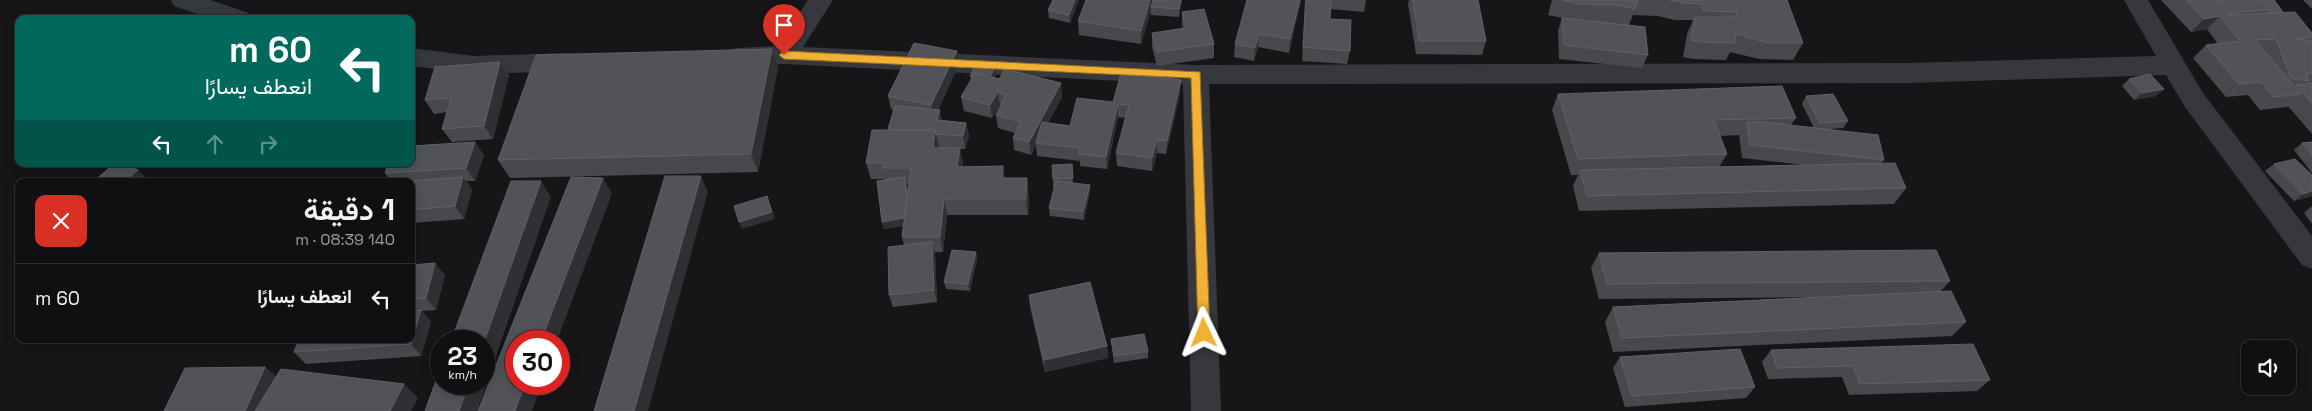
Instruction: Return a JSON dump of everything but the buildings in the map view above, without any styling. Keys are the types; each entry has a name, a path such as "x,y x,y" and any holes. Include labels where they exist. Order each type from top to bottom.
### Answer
{"street":[{"path":"183,0 228,15"},
{"path":"784,55 821,0"},
{"path":"2136,0 2194,100 2312,257"},
{"path":"714,57 784,55 1196,75 1908,73 2174,65"},
{"path":"415,58 474,65 594,61"},
{"path":"1196,75 1206,411"}],"route":[{"path":"784,55 890,62 1196,75 1204,333"}]}
